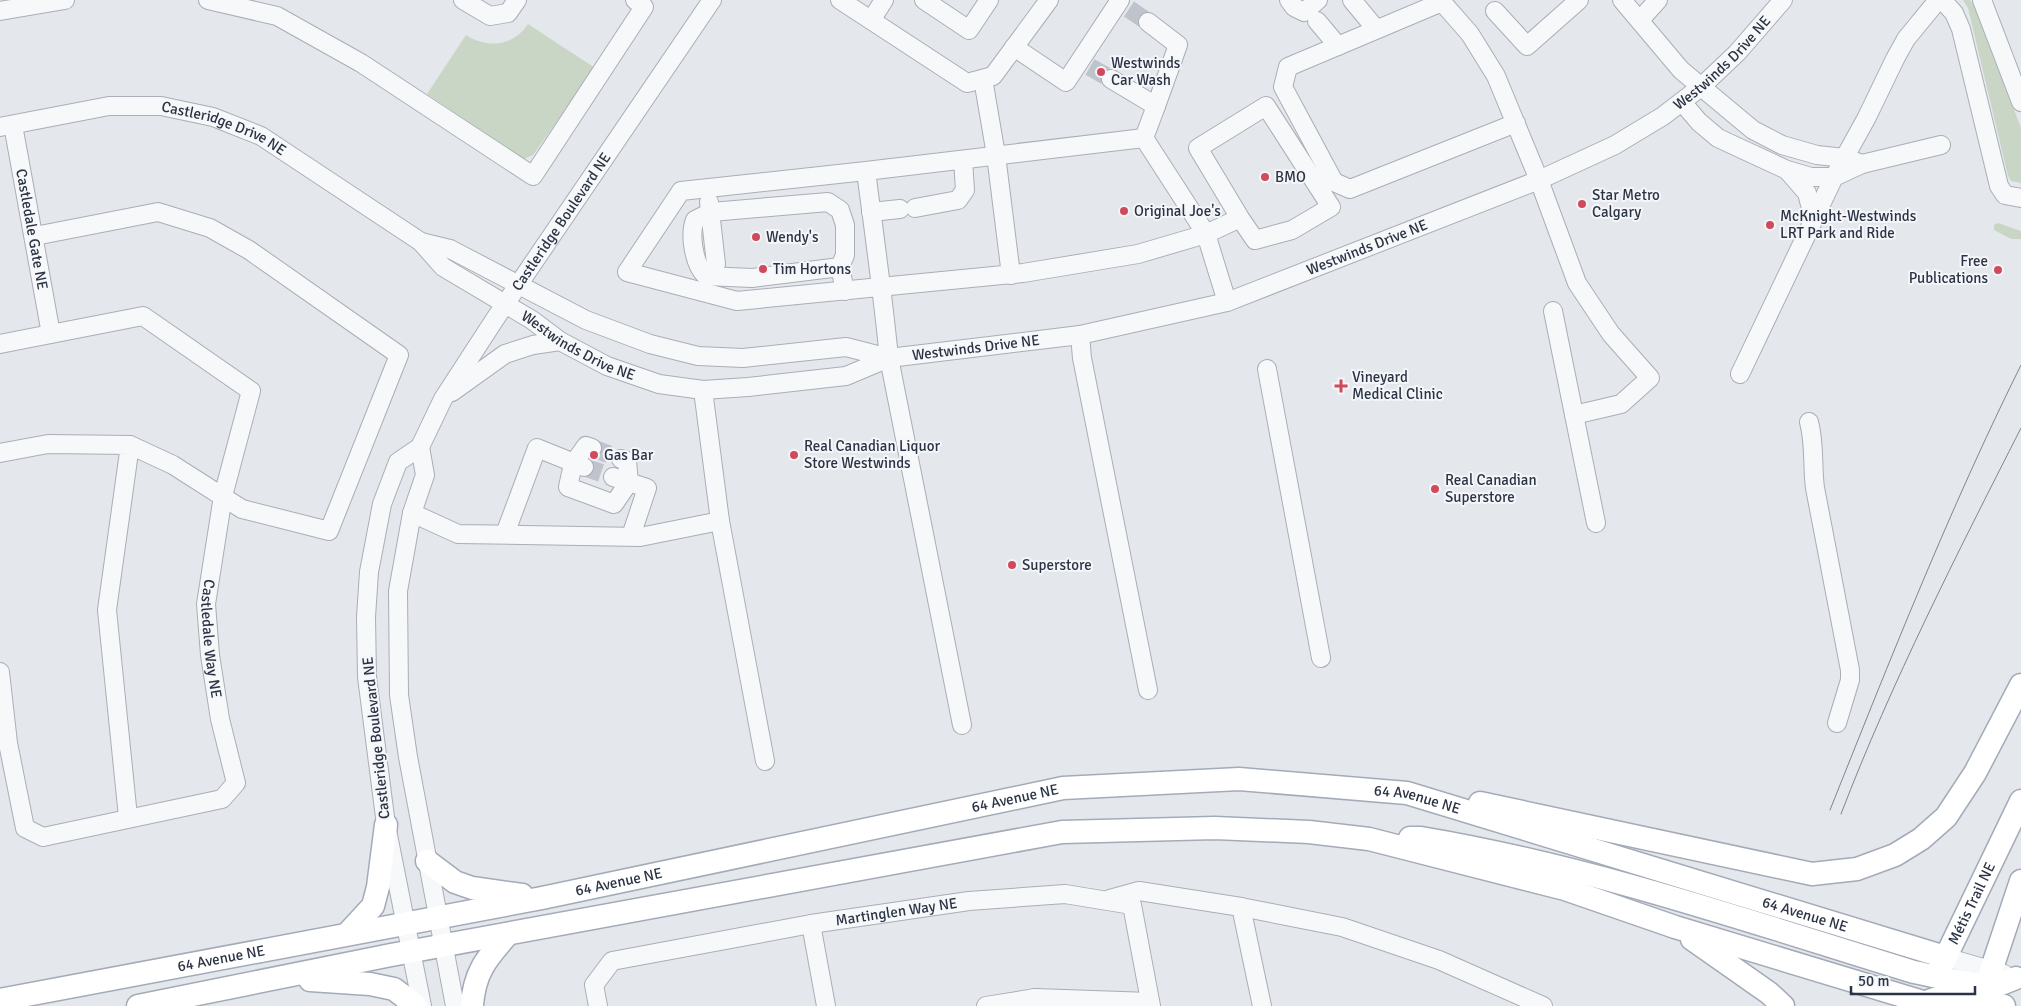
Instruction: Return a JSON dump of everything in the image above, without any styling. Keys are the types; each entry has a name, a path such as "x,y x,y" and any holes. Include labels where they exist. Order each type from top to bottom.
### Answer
{"main road":[{"path":"1407,793 1481,803 1812,874 1857,869 1895,855 1921,839 1946,817 1975,773 2021,685"},
{"name":"64 Avenue NE","path":"0,1000 437,916 542,898 1063,788 1239,779 1407,793 1942,992"},
{"name":"Métis Trail NE","path":"1942,992 2021,801"},
{"path":"348,933 373,906 378,887 386,826"},
{"name":"64 Avenue NE","path":"138,1006 442,946 1062,832 1215,828 1308,832 1369,839 1565,889 1675,927 1942,992"},
{"path":"1369,839 1421,838 1492,849 1614,880 1914,972 1942,992 1996,998"},
{"path":"427,861 454,882 472,888 542,898"},
{"path":"1996,998 2021,881"},
{"path":"1675,927 1769,993 1783,1006"},
{"path":"472,1006 478,973 484,962 508,934"},
{"path":"1996,998 2019,974"},
{"path":"280,978 370,984 394,989 416,1006"}],"street":[{"path":"0,11 65,0"},
{"path":"208,0 277,16 361,63 533,176 644,7 635,0"},
{"path":"463,0 490,16 508,13 517,0"},
{"name":"Castleridge Boulevard NE","path":"422,1006 386,826 367,677 366,617 369,572 382,504 398,462 420,447 443,399 519,283 712,0"},
{"path":"840,0 872,19 967,83 993,76 1049,0"},
{"path":"872,19 884,0"},
{"path":"924,0 969,30 989,0"},
{"path":"1290,0 1294,7 1304,12 1318,0"},
{"path":"1352,0 1376,29"},
{"path":"1495,11 1527,46 1579,0"},
{"path":"1622,0 1681,70 1753,130 1782,145 1816,155 1845,158 1862,164"},
{"path":"1640,20 1658,0"},
{"name":"Westwinds Drive NE","path":"505,305 532,320 560,341 607,366 659,384 703,390 846,376 889,358 1080,334 1227,302 1539,180 1615,145 1682,102 1702,86 1737,53 1783,0"},
{"path":"1740,374 1834,177 1906,39 1938,0"},
{"path":"1942,0 1954,14 1961,29 1999,186 2005,195 2021,198"},
{"path":"1982,0 2021,102"},
{"path":"1516,122 1350,189 1334,182 1283,86 1288,67 1376,29 1420,4 1442,2 1470,34 1496,76 1516,122 1539,180 1577,283 1611,334 1650,378 1620,404 1574,415"},
{"path":"1014,47 1066,82 1085,64 1123,4"},
{"path":"1317,21 1338,46"},
{"path":"1144,138 1178,45 1148,22"},
{"path":"983,79 996,156 1011,275"},
{"path":"1111,79 1156,106"},
{"path":"1682,102 1699,122 1718,138 1787,170 1811,177 1834,177 1862,164 1942,145"},
{"name":"Castleridge Drive NE","path":"6,126 109,106 161,106 213,117 261,136 421,242 443,267 505,305"},
{"path":"1266,106 1331,207 1292,230 1255,240 1240,218 1198,148 1266,106"},
{"name":"Castledale Gate NE","path":"6,126 35,236 51,334"},
{"path":"1144,138 681,191 627,272 737,301 1011,275 1138,254 1206,234 1240,218"},
{"path":"1144,138 1206,234 1227,302"},
{"path":"871,212 958,200 965,190 962,160"},
{"path":"1787,170 1807,193 1814,220"},
{"path":"866,171 889,358 962,725"},
{"path":"706,188 711,212 716,264"},
{"path":"840,267 752,278 721,279 706,276 698,269 692,228 695,220 711,212 828,202 840,210 845,225 845,255 840,267 845,291"},
{"path":"0,453 48,444 130,445 173,465 242,509 329,531 400,355 249,250 210,228 158,212 35,236"},
{"name":"Castleridge Drive NE","path":"421,242 450,249 519,283"},
{"name":"Westwinds Drive NE","path":"519,283 586,320 650,344 698,356 743,358 846,347 889,358"},
{"path":"1553,311 1596,522"},
{"name":"Castledale Way NE","path":"0,344 143,316 251,391 223,496 206,604 210,655 219,710 236,783 222,799 42,837 25,828 8,743 0,672"},
{"path":"1080,334 1082,358 1148,690"},
{"path":"443,399 505,354 533,345 560,341"},
{"path":"1267,370 1321,658"},
{"path":"703,390 720,521 765,761"},
{"path":"1809,422 1814,442 1813,467 1815,488 1850,670 1846,694 1837,723"},
{"path":"128,818 107,610 130,445"},
{"path":"592,448 586,446 568,487 614,504 627,461 621,459"},
{"name":"Castleridge Boulevard NE","path":"420,447 425,475 412,514 398,591 399,695 442,946 455,1006"},
{"path":"505,534 536,448 578,465"},
{"path":"621,479 647,488 631,536"},
{"path":"412,514 458,534 631,536 720,521"},
{"path":"1106,901 1139,892 1241,907 1342,927 1439,960 1542,1006"},
{"name":"Martinglen Way NE","path":"598,1006 594,985 612,961 811,924 969,901 1066,894 1132,905 1151,1004"},
{"path":"1241,907 1262,1006"},
{"path":"811,924 826,1006"},
{"name":"64 Avenue NE","path":"1942,992 1996,998 2019,974"},
{"path":"986,1006 1036,1002 1151,1004"}],"green space":[{"path":"1963,0 1970,0 1976,8 2021,128 2021,183 2011,181 2008,176 1968,8"},
{"path":"528,24 595,68 533,155 524,159 427,94 466,35 483,42 500,43 515,37"},
{"path":"1998,223 2021,231 2021,239 2011,239 1994,230 1994,225"}],"tunnel":[{"path":"1129,9 1148,22"},
{"path":"1090,67 1111,79"},
{"path":"592,448 621,459"},
{"path":"584,467 613,477"}],"tram line":[{"path":"1830,810 1945,530 2021,365"},
{"path":"1841,814 1903,667 1949,570 2021,428"}],"place":[{"name":"Westwinds Car Wash","path":"1101,72"},
{"name":"BMO","path":"1265,177"},
{"name":"Star Metro Calgary","path":"1582,204"},
{"name":"Original Joe's","path":"1124,211"},
{"name":"McKnight-Westwinds LRT Park and Ride","path":"1770,225"},
{"name":"Wendy's","path":"756,237"},
{"name":"Tim Hortons","path":"763,269"},
{"name":"Free Publications","path":"1998,270"},
{"name":"Vineyard Medical Clinic","path":"1341,386"},
{"name":"Gas Bar","path":"594,455"},
{"name":"Real Canadian Liquor Store Westwinds","path":"794,455"},
{"name":"Real Canadian Superstore","path":"1435,489"},
{"name":"Superstore","path":"1012,565"}]}
